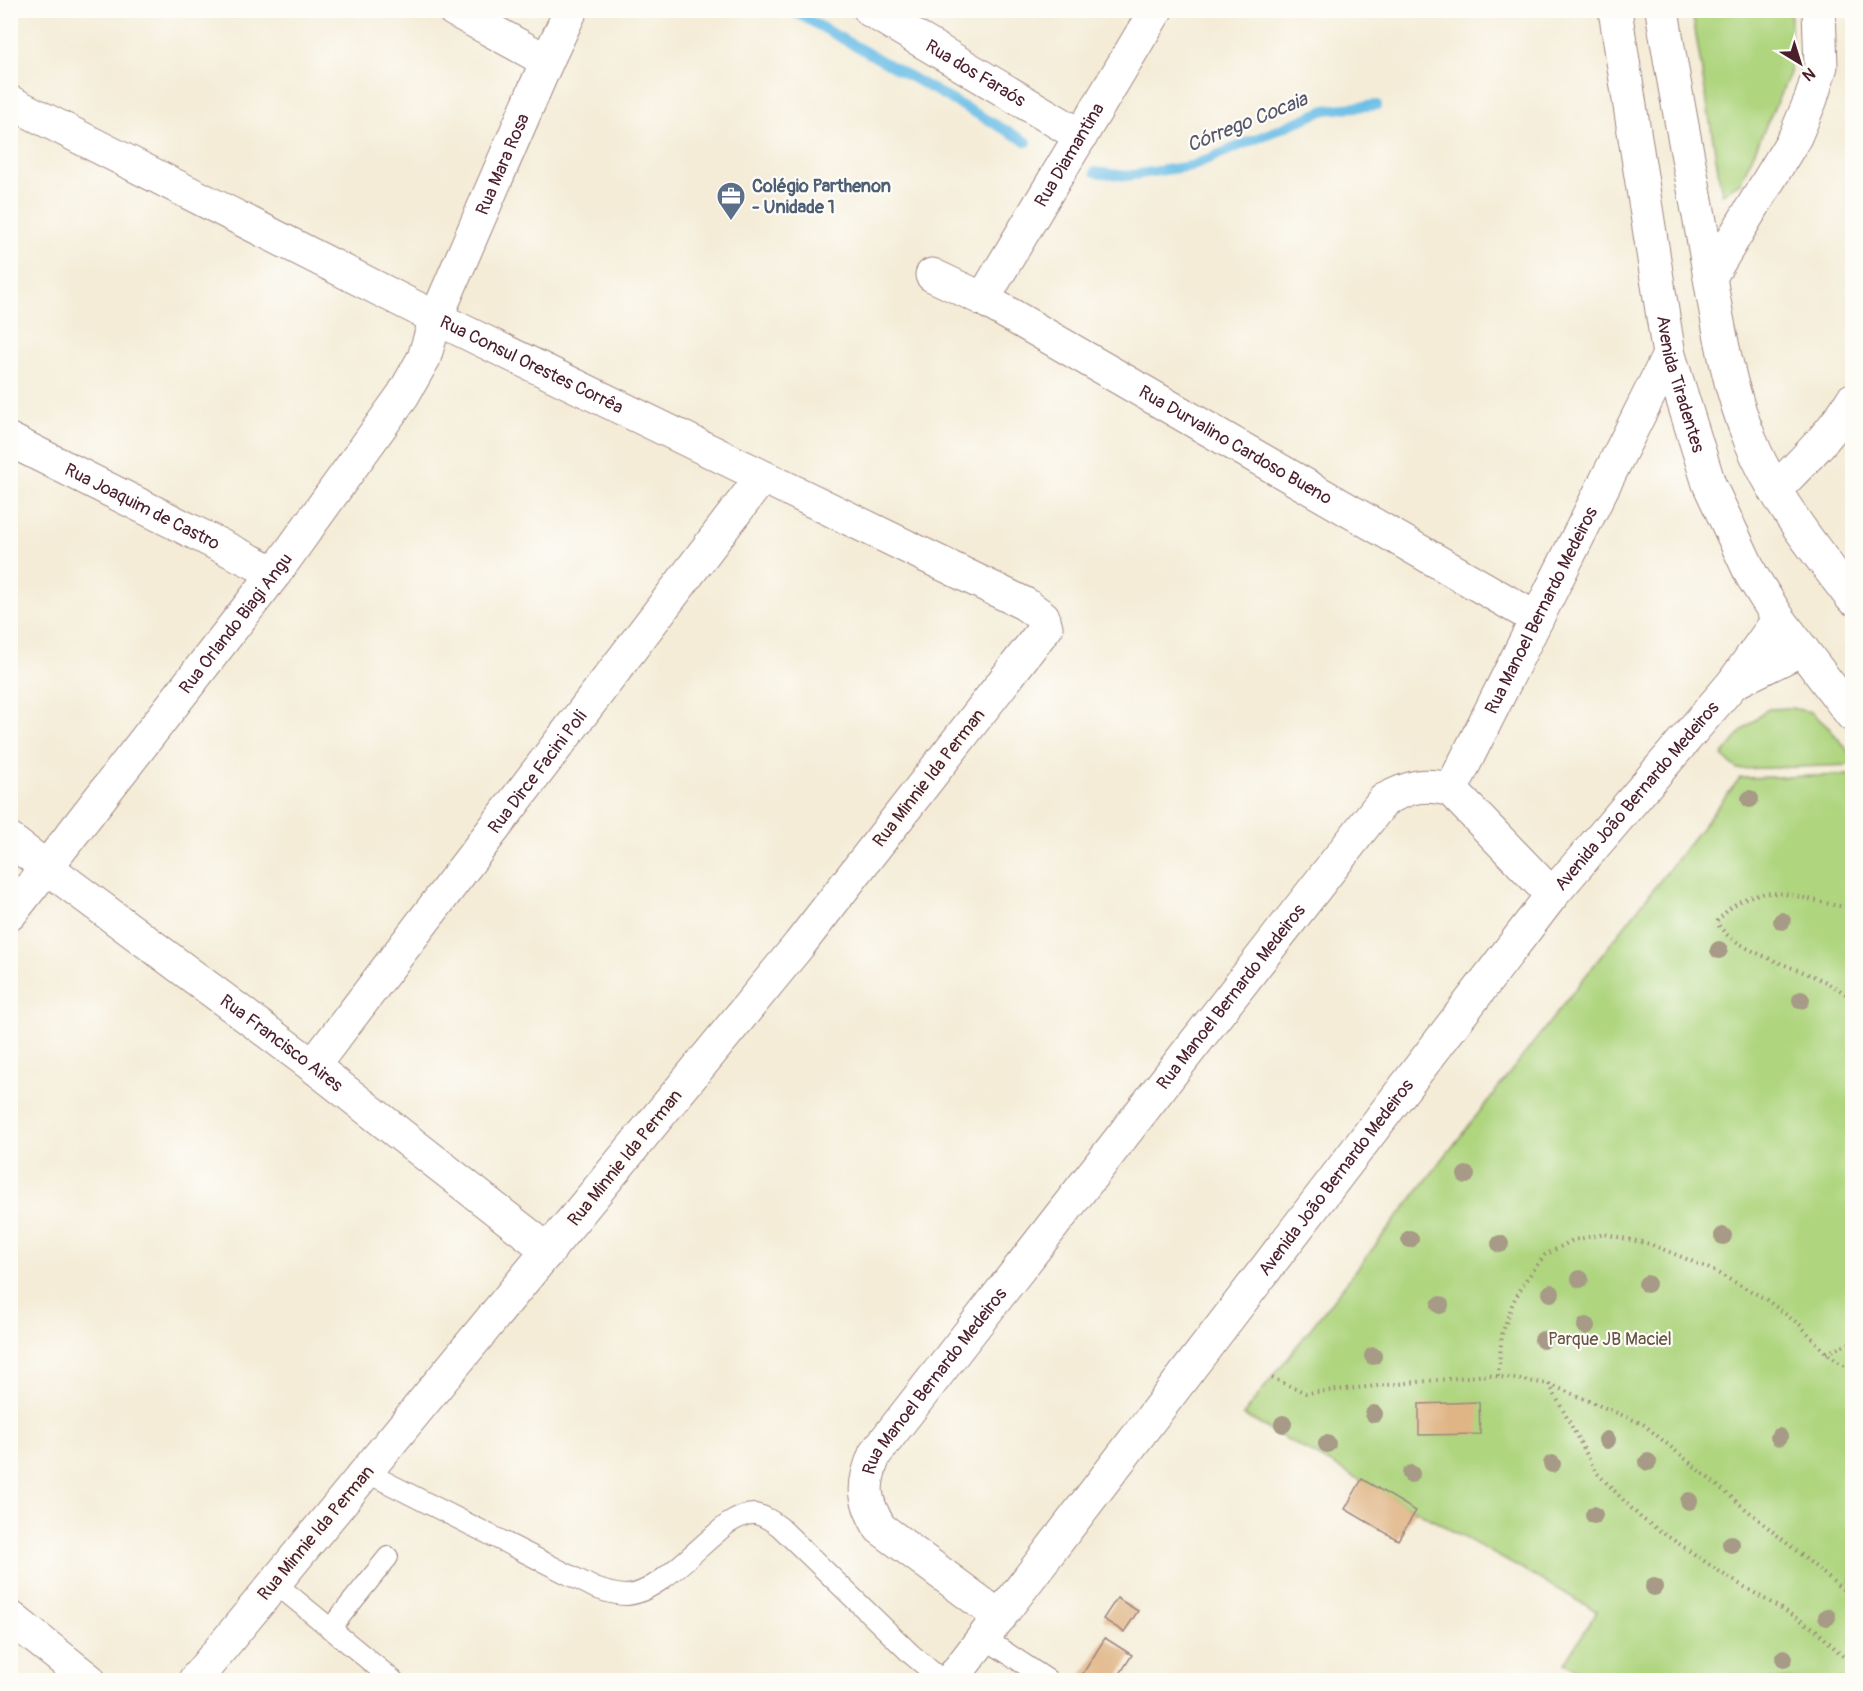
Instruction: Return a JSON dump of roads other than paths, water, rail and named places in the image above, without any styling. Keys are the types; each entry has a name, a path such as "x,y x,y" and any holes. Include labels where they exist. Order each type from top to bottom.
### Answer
{"street":[{"path":"454,10 547,61"},
{"name":"Rua Mara Rosa","path":"436,318 571,10"},
{"name":"Rua dos Faraós","path":"870,10 1082,136"},
{"name":"Rua Diamantina","path":"983,299 1156,10"},
{"name":"Avenida Tiradentes","path":"1615,10 1670,355 1709,484 1752,576 1779,619 1852,714"},
{"path":"1662,10 1720,334 1735,398 1751,442 1775,490 1801,532 1852,598"},
{"path":"1710,277 1795,137 1811,99 1821,66 1819,10"},
{"name":"Rua Consul Orestes Corrêa","path":"10,102 436,318 1025,604 1043,617 1046,627"},
{"name":"Rua Durvalino Cardoso Bueno","path":"932,274 983,299 1537,619"},
{"name":"Rua Orlando Biagi Angu","path":"10,914 275,573 403,395 424,358 436,318"},
{"name":"Rua Manoel Bernardo Medeiros","path":"992,1627 880,1528 869,1508 866,1491 867,1473 876,1454 1384,800 1408,788 1434,785 1451,790 1670,355"},
{"path":"1775,490 1845,413 1852,400"},
{"name":"Rua Joaquim de Castro","path":"10,440 275,573"},
{"name":"Rua Dirce Facini Poli","path":"313,1066 762,477"},
{"name":"Avenida João Bernardo Medeiros","path":"951,1680 1552,895 1733,683 1779,619"},
{"name":"Rua Minnie Ida Perman","path":"195,1680 799,945 1046,627"},
{"name":"Avenida João Bernardo Medeiros","path":"1733,683 1802,650"},
{"path":"1451,790 1552,895"},
{"name":"Rua Francisco Aires","path":"10,840 313,1066 549,1251"},
{"path":"10,1617 89,1680"}],"lane":[{"path":"366,1472 611,1594 629,1595 644,1591 737,1518 753,1514 767,1518 780,1527 911,1654 942,1680"},
{"path":"330,1629 388,1557"},
{"path":"274,1583 393,1680"},
{"path":"992,1627 1048,1680"}],"waterway":[{"name":"Córrego Cocaia","path":"791,10 1027,142"},
{"name":"Córrego Cocaia","path":"1095,172 1126,176 1191,166 1325,110 1377,105"}],"place":[{"name":"Colégio Parthenon - Unidade 1","path":"731,222"}],"park label":[{"name":"Parque JB Maciel","path":"1610,1339"}]}
